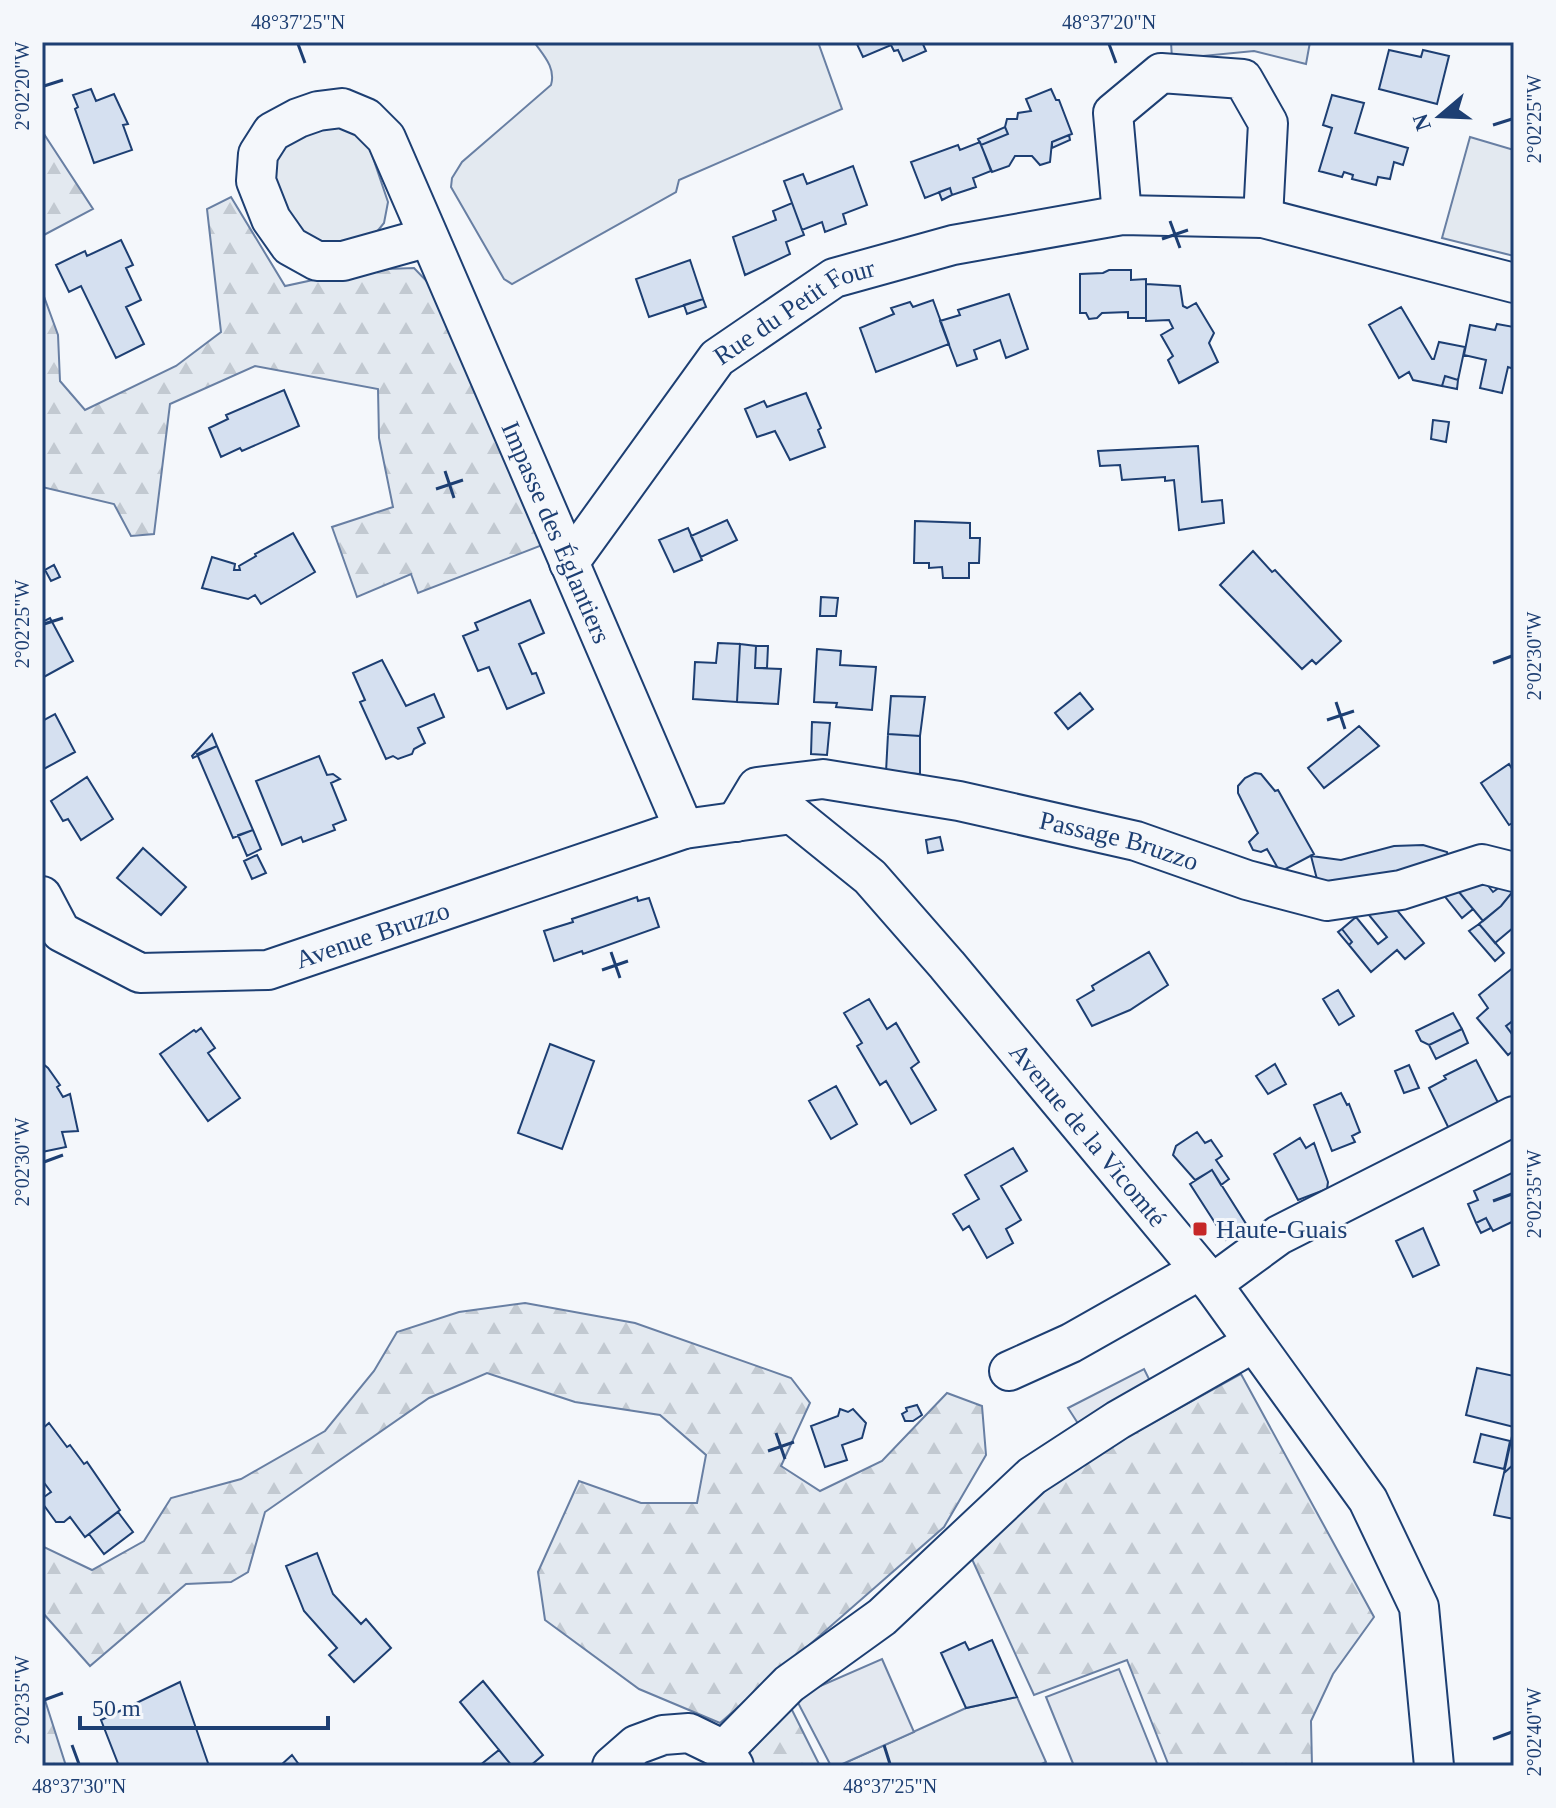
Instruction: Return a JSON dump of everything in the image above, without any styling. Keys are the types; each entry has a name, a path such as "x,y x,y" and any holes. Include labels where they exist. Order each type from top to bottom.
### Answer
{"street":[{"path":"1122,215 1113,113 1161,73 1243,79 1268,123 1263,218"},
{"name":"Impasse des Églantiers","path":"429,237 343,261 317,261 290,246 271,219 256,181 258,154 272,132 318,111 342,108 366,118 386,138 429,237 684,829"},
{"name":"Rue du Petit Four","path":"569,563 717,358 834,278 953,245 1122,215 1263,218 1514,283"},
{"name":"Passage Bruzzo","path":"736,822 757,787 823,779 959,801 1136,841 1247,880 1327,901 1401,890 1482,864 1514,872"},
{"name":"Avenue de la Vicomté","path":"684,829 792,814 870,877 1206,1277 1368,1500 1419,1607 1434,1766"},
{"name":"Avenue Bruzzo","path":"42,896 52,938 140,973 268,970 684,829"},
{"path":"1009,1371 1206,1277 1279,1235 1514,1116"},
{"path":"612,1766 636,1745 663,1735 689,1733 729,1758 789,1684 882,1617 1032,1476 1118,1420 1253,1343"}],"green space":[{"path":"534,42 818,42 842,109 679,180 676,192 512,284 504,279 451,187 452,178 462,162 551,85 550,68"},
{"path":"1171,42 1310,42 1306,64 1254,51 1172,59"},
{"path":"322,121 359,133 370,149 388,202 384,223 367,244 312,248 271,186 276,149"},
{"path":"42,131 93,209 42,236"},
{"path":"1470,137 1514,150 1514,256 1442,238"},
{"path":"231,197 285,286 359,270 414,268 439,294 545,544 418,593 411,574 357,597 332,527 393,507 379,438 378,389 255,366 170,404 154,534 131,536 114,504 42,487 42,291 58,335 60,381 85,410 176,366 221,332 207,209"},
{"path":"525,1303 635,1323 791,1378 810,1403 781,1466 820,1491 882,1461 947,1393 982,1406 986,1455 944,1527 720,1723 639,1689 545,1620 538,1572 579,1481 641,1503 697,1503 706,1455 660,1415 575,1402 487,1373 429,1398 265,1512 248,1572 231,1582 186,1584 90,1666 42,1612 42,1546 92,1570 144,1541 171,1498 241,1479 325,1431 374,1371 397,1332 459,1312"},
{"path":"1241,1374 1374,1617 1333,1674 1311,1721 1312,1766 1169,1766 1127,1660 1034,1695 966,1546 1093,1456"},
{"path":"43,1694 66,1766 42,1766"},
{"path":"1017,1697 1046,1762 1037,1766 838,1766 966,1708"},
{"path":"787,1700 820,1766 746,1766 737,1751"}],"shaded area":[{"path":"1144,1369 1153,1387 1079,1425 1068,1408"},
{"path":"882,1659 914,1732 838,1766 831,1766 795,1697"},
{"path":"1119,1669 1158,1766 1074,1766 1046,1697"}],"building":[{"path":"856,42 922,42 926,51 903,61 898,50 894,51 891,45 863,57"},
{"path":"1389,50 1421,57 1423,50 1449,56 1437,104 1379,89"},
{"path":"91,89 96,101 114,94 128,124 123,125 132,150 94,163 73,95"},
{"path":"1051,89 1056,100 1059,100 1072,134 1052,142 1050,162 1040,165 1032,156 1015,156 1009,166 992,172 981,145 1008,134 1005,127 1007,119 1017,119 1018,113 1031,111 1026,99"},
{"path":"1332,95 1364,103 1355,133 1408,148 1403,165 1394,162 1390,179 1378,177 1376,185 1352,179 1353,175 1344,172 1342,177 1319,171 1332,128 1323,125"},
{"path":"1005,127 1008,134 981,145 978,139"},
{"path":"1069,135 1070,140 1052,148 1052,142"},
{"path":"980,142 991,171 973,178 976,187 952,195 950,188 925,198 911,162 958,145 960,150"},
{"path":"853,166 867,205 843,214 846,224 825,232 822,222 802,230 784,181 803,174 807,184"},
{"path":"950,188 952,195 942,200 939,192"},
{"path":"792,203 804,235 786,242 790,254 745,275 733,237 776,220 773,211"},
{"path":"121,240 133,265 126,268 141,300 126,307 144,344 116,358 81,286 69,292 56,265 85,251 87,256"},
{"path":"690,260 703,299 649,317 636,279"},
{"path":"1131,270 1131,280 1146,279 1146,318 1128,318 1128,312 1102,313 1097,318 1089,319 1086,313 1080,313 1080,274"},
{"path":"1146,284 1180,286 1183,306 1187,308 1196,303 1214,333 1209,343 1218,362 1179,383 1168,360 1173,356 1161,335 1173,328 1169,320 1146,321"},
{"path":"1009,294 1028,349 1006,358 1000,340 974,350 977,359 957,366 940,321 960,315 958,310"},
{"path":"703,299 706,307 687,314 684,305"},
{"path":"933,300 949,344 876,372 860,328 894,314 891,308 910,302 913,307"},
{"path":"1401,307 1432,359 1439,342 1465,347 1458,380 1445,376 1442,386 1413,380 1409,372 1399,378 1369,325"},
{"path":"1497,324 1514,327 1514,369 1508,367 1502,393 1480,388 1486,360 1464,355 1470,325 1495,330"},
{"path":"1445,376 1458,380 1457,389 1442,386"},
{"path":"284,390 299,426 221,457 209,428 228,419 226,415"},
{"path":"806,393 821,428 818,430 825,447 790,460 775,431 757,437 745,409 764,401 767,407"},
{"path":"1433,420 1449,422 1446,442 1431,439"},
{"path":"1198,446 1202,502 1222,500 1224,523 1179,530 1174,480 1165,481 1165,477 1122,480 1120,465 1100,466 1098,451"},
{"path":"727,520 737,540 701,557 691,536"},
{"path":"915,521 970,523 970,538 980,538 979,563 969,563 969,578 943,578 942,567 929,568 929,563 914,563"},
{"path":"688,528 702,560 674,572 659,540"},
{"path":"293,533 315,572 261,604 255,595 248,599 202,588 212,557 235,564 234,570 240,570 239,566 255,554"},
{"path":"1253,551 1272,572 1275,570 1341,641 1316,664 1312,660 1302,669 1220,585"},
{"path":"54,565 60,577 51,581 45,570"},
{"path":"821,597 838,598 836,616 820,616"},
{"path":"530,600 544,633 519,644 544,693 507,709 489,667 478,671 463,636 478,630 475,623"},
{"path":"50,618 73,661 42,678 42,622"},
{"path":"718,643 740,644 737,702 693,699 695,662 716,663"},
{"path":"740,644 756,646 755,668 781,669 778,704 737,702"},
{"path":"756,646 768,646 767,668 755,668"},
{"path":"817,649 841,651 840,665 876,667 872,710 814,702"},
{"path":"382,660 406,706 434,694 444,717 418,728 425,743 414,749 412,754 398,759 393,756 386,759 360,702 365,700 353,673"},
{"path":"1080,693 1093,709 1068,729 1055,713"},
{"path":"891,696 925,697 920,736 888,734"},
{"path":"55,714 75,752 42,770 42,721"},
{"path":"812,722 830,723 827,755 811,754"},
{"path":"1359,726 1379,746 1324,788 1308,768"},
{"path":"212,734 217,746 193,758 192,756"},
{"path":"888,734 920,736 920,774 886,772"},
{"path":"217,746 253,830 233,838 197,754"},
{"path":"319,756 327,775 333,774 340,779 331,783 346,820 333,825 335,830 303,842 301,837 282,845 256,781"},
{"path":"1509,764 1514,772 1514,822 1509,825 1481,783"},
{"path":"1255,773 1261,774 1275,791 1278,790 1314,854 1280,872 1267,849 1261,852 1253,850 1249,842 1258,833 1238,793 1238,786"},
{"path":"87,777 113,819 81,840 68,819 63,821 51,801"},
{"path":"253,830 261,849 247,856 238,835"},
{"path":"940,837 943,850 928,853 926,840"},
{"path":"1423,845 1447,852 1450,866 1319,887 1311,856 1341,860 1394,846"},
{"path":"143,848 186,887 161,915 117,878"},
{"path":"257,855 266,873 252,879 244,861"},
{"path":"1478,873 1493,892 1507,882 1514,886 1501,906 1483,921 1449,880"},
{"path":"1449,880 1473,909 1462,918 1435,884"},
{"path":"1514,890 1514,927 1495,943 1479,924 1501,906"},
{"path":"637,897 638,901 649,898 659,927 554,961 544,931"},
{"path":"1387,898 1424,943 1405,959 1397,950 1371,972 1349,945 1352,942 1342,929 1356,917 1378,944 1387,937 1360,904"},
{"path":"1479,924 1504,953 1495,961 1469,931"},
{"path":"1342,929 1352,942 1349,945 1338,932"},
{"path":"1149,952 1168,985 1130,1010 1092,1026 1077,1000 1094,990 1092,986"},
{"path":"1514,967 1514,1020 1506,1026 1514,1037 1514,1050 1508,1055 1477,1018 1488,1008 1479,995"},
{"path":"1338,990 1354,1016 1339,1025 1323,999"},
{"path":"869,999 887,1029 896,1023 919,1062 911,1068 936,1110 911,1124 886,1081 880,1085 857,1046 862,1043 844,1013"},
{"path":"1453,1013 1462,1029 1429,1045 1421,1041 1416,1031"},
{"path":"1514,1020 1514,1035 1513,1035 1506,1026"},
{"path":"201,1028 215,1048 208,1053 240,1098 208,1121 160,1054"},
{"path":"1462,1029 1468,1043 1436,1059 1429,1045"},
{"path":"550,1044 594,1061 562,1149 518,1133"},
{"path":"1476,1060 1507,1120 1454,1139 1429,1088 1446,1079 1444,1076"},
{"path":"42,1063 60,1085 57,1087 63,1097 70,1094 78,1131 62,1132 66,1147 42,1152"},
{"path":"1275,1064 1286,1084 1268,1094 1256,1076"},
{"path":"1409,1065 1419,1088 1404,1093 1395,1071"},
{"path":"836,1086 857,1124 831,1139 809,1101"},
{"path":"1341,1093 1360,1132 1352,1136 1355,1142 1332,1151 1314,1105"},
{"path":"1197,1132 1205,1143 1211,1140 1222,1156 1216,1160 1229,1179 1221,1185 1212,1170 1195,1180 1173,1155 1176,1146"},
{"path":"1300,1138 1306,1148 1314,1143 1328,1182 1327,1189 1298,1200 1274,1154"},
{"path":"1013,1148 1027,1171 1001,1186 1021,1220 1006,1229 1013,1243 987,1258 969,1226 963,1230 953,1214 979,1199 965,1175"},
{"path":"1212,1170 1248,1227 1226,1240 1190,1184"},
{"path":"1514,1172 1514,1221 1493,1231 1486,1218 1476,1223 1468,1204 1478,1200 1474,1191"},
{"path":"1486,1218 1491,1228 1481,1233 1476,1223"},
{"path":"1423,1228 1439,1265 1413,1277 1396,1241"},
{"path":"1477,1368 1514,1376 1514,1427 1466,1415"},
{"path":"917,1405 922,1415 913,1421 905,1421 902,1414 907,1411 906,1408"},
{"path":"840,1409 848,1412 853,1409 866,1423 862,1438 842,1445 847,1460 825,1467 811,1426 838,1416"},
{"path":"49,1423 67,1447 70,1445 84,1464 87,1462 120,1510 85,1537 70,1517 64,1522 56,1522 43,1504 44,1497 51,1492 42,1480 42,1429"},
{"path":"1514,1427 1514,1464 1504,1473"},
{"path":"1481,1434 1510,1441 1504,1469 1474,1462"},
{"path":"1514,1464 1514,1519 1494,1515 1504,1473"},
{"path":"118,1512 133,1532 104,1554 89,1534"},
{"path":"317,1553 333,1594 361,1624 366,1619 391,1648 354,1682 329,1655 337,1648 304,1611 286,1566"},
{"path":"992,1640 1017,1697 966,1708 941,1653 965,1642 969,1650"},
{"path":"483,1681 543,1755 530,1766 512,1766 460,1702"},
{"path":"180,1682 209,1766 119,1766 101,1720"},
{"path":"499,1750 512,1766 479,1766"},
{"path":"292,1755 300,1766 280,1766"}],"place":[{"name":"Haute-Guais","path":"1200,1229"}]}
